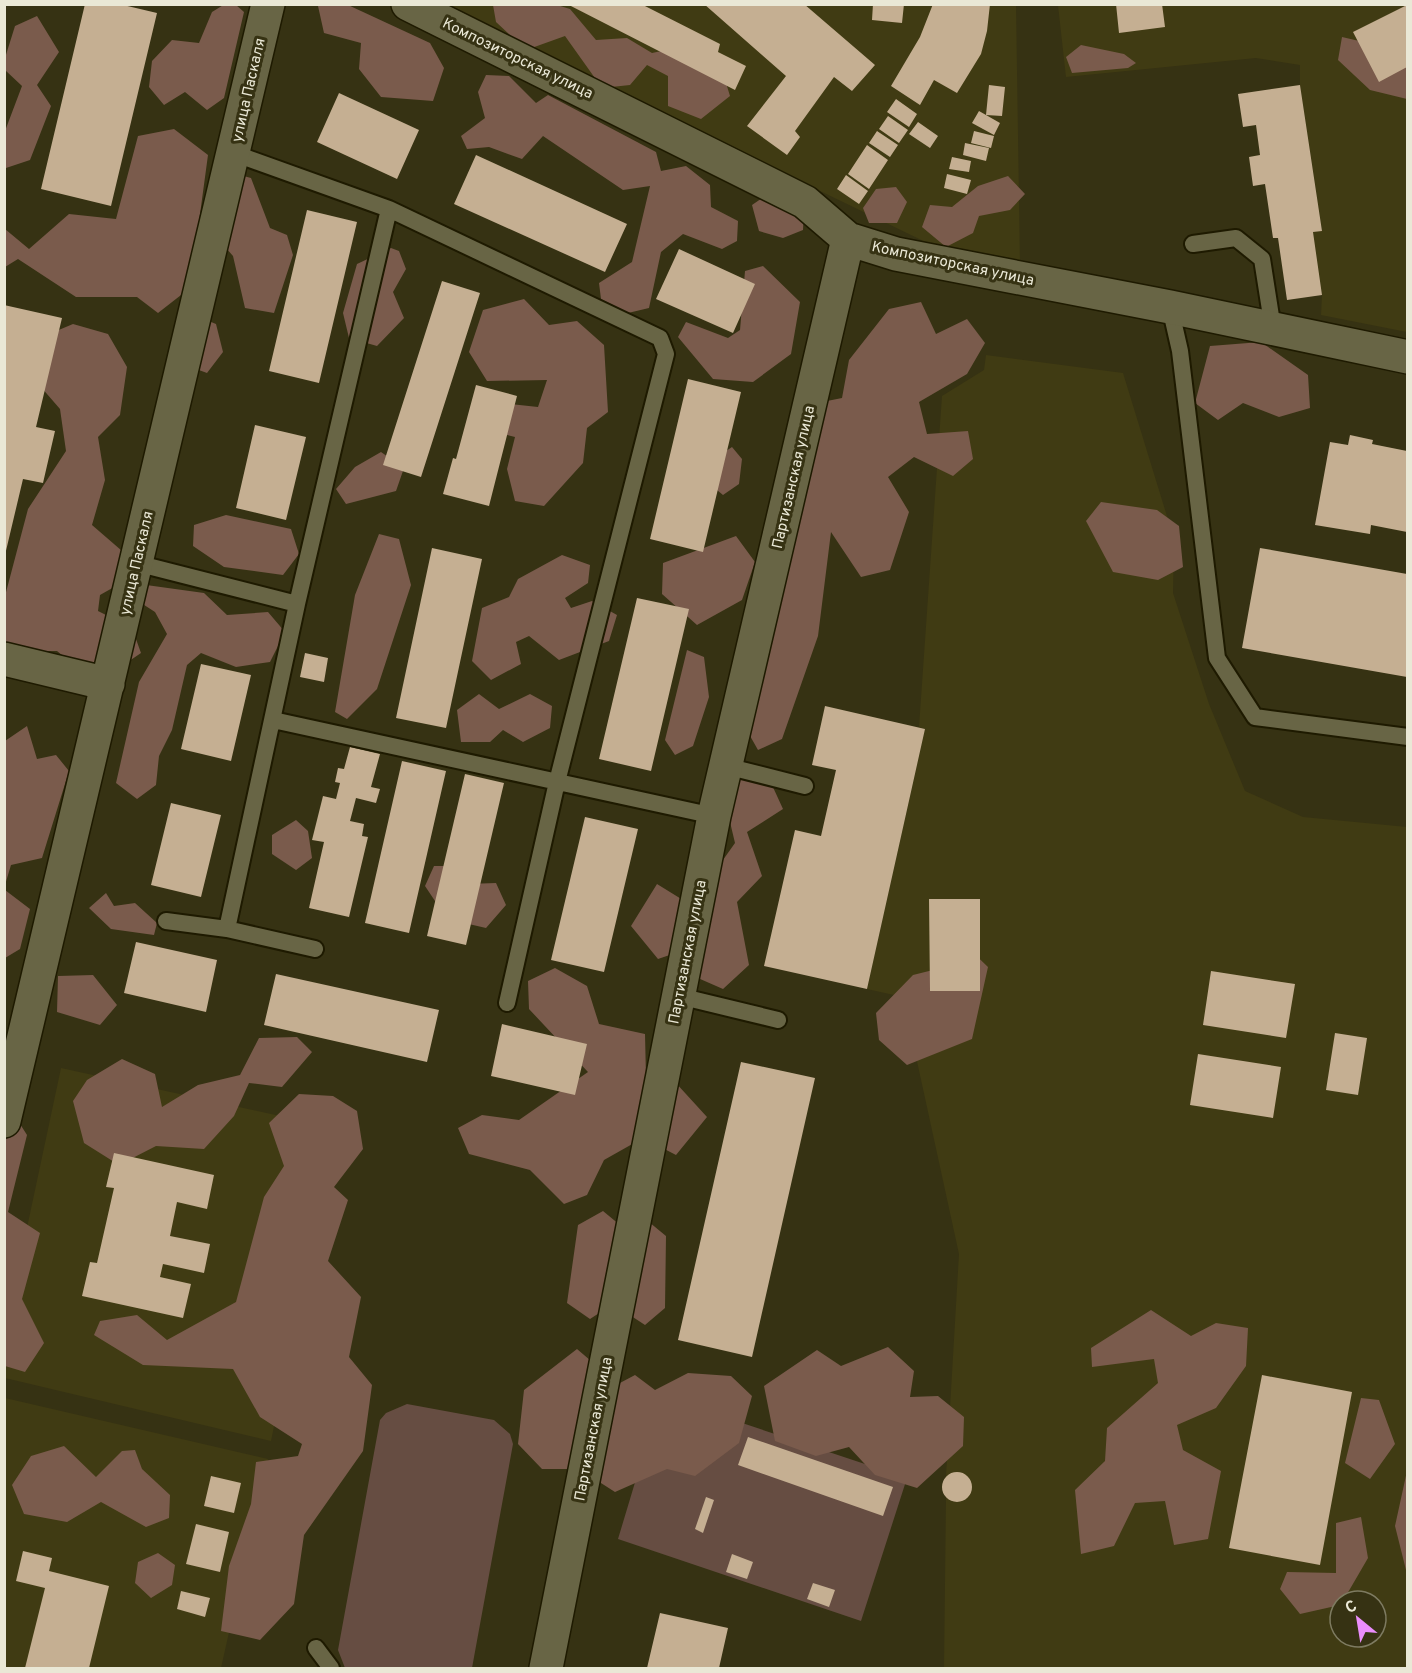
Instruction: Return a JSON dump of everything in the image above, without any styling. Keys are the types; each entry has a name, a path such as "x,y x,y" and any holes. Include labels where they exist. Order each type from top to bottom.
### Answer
{"street":[{"name":"улица Паскаля","path":"4,1121 16,1012 108,684 268,4"},
{"name":"Композиторская улица","path":"408,4 805,202 848,239 896,254 1170,307 1407,357"},
{"name":"Партизанская улица","path":"546,1668 714,816 848,239"},
{"path":"4,659 108,684"}],"lane":[{"path":"233,153 389,209 660,338 666,354 557,782 507,1003"},
{"path":"227,929 297,604 389,209"},
{"path":"1193,244 1236,238 1262,260 1273,329"},
{"path":"1170,307 1180,351 1217,658 1255,717 1407,737"},
{"path":"136,563 297,604"},
{"path":"273,720 714,816"},
{"path":"726,765 805,786"},
{"path":"166,921 227,929 315,949"},
{"path":"679,996 778,1020"},
{"path":"316,1648 331,1668"}],"shaded area":[{"path":"225,4 236,5 244,12 224,98 207,110 185,92 164,105 149,87 152,61 172,40 199,43 212,12"},
{"path":"321,4 348,5 430,43 444,68 433,101 381,97 359,69 361,43 324,33 318,6"},
{"path":"437,5 1016,5 1020,266 944,251"},
{"path":"493,5 557,5 570,9 596,40 627,38 652,53 676,48 723,73 730,96 701,119 668,106 668,76 647,65 630,85 602,88 565,36 526,50 496,22"},
{"path":"1058,5 1407,5 1407,332 1321,315 1322,295 1313,232 1322,230 1300,85 1300,65 1256,58 1066,77"},
{"path":"37,16 59,52 37,85 51,106 30,160 6,168 5,131 22,86 5,70 5,58 15,26"},
{"path":"1407,31 1407,99 1370,90 1338,60 1342,37 1385,47"},
{"path":"1081,45 1124,54 1136,63 1128,68 1072,73 1066,57"},
{"path":"486,75 509,76 536,103 548,95 656,152 661,171 686,166 710,185 711,207 738,221 737,241 722,249 683,234 661,252 649,308 628,313 601,299 599,283 632,262 650,186 623,190 543,136 522,159 489,147 467,149 461,136 485,118 478,92"},
{"path":"174,129 208,155 190,288 158,313 137,297 76,297 18,259 5,267 5,229 29,249 69,214 116,219 138,136"},
{"path":"221,170 251,178 270,228 287,235 293,255 274,313 245,308 233,256 218,239"},
{"path":"1008,176 1025,194 1010,210 979,216 973,233 946,247 922,227 930,205 952,207 978,186"},
{"path":"896,187 907,202 897,223 869,223 863,208 876,189"},
{"path":"774,190 804,210 803,230 783,238 759,231 752,205"},
{"path":"391,248 399,251 406,269 393,292 404,318 377,346 349,338 343,313 357,264"},
{"path":"763,266 800,302 791,354 753,382 713,379 678,337 686,322 728,338 740,330 745,271"},
{"path":"524,299 549,325 577,321 604,345 608,412 587,428 583,463 544,506 515,501 507,469 515,437 496,432 500,403 538,407 547,380 487,381 469,352 483,310"},
{"path":"921,302 936,334 967,319 985,343 967,374 919,402 927,434 968,431 973,459 953,476 914,457 888,477 909,512 890,570 861,577 831,532 818,636 782,739 758,750 745,727 802,406 842,398 849,360 889,309"},
{"path":"199,317 216,324 223,352 207,373 177,362"},
{"path":"73,324 108,334 127,367 120,415 98,437 105,480 92,525 129,557 123,582 100,595 98,611 132,628 141,653 119,668 84,673 57,651 14,651 5,660 5,596 28,509 66,451 60,409 34,379 42,337"},
{"path":"1261,342 1308,375 1310,408 1279,417 1243,403 1218,420 1195,403 1210,346"},
{"path":"986,355 1123,373 1174,539 1173,593 1209,704 1245,791 1303,817 1407,827 1407,1668 944,1668 946,1497 942,1486 946,1476 959,1254 903,997 867,989 925,729 919,727 942,396 984,370"},
{"path":"732,447 742,459 739,484 723,495 706,481 711,461"},
{"path":"381,452 404,468 396,491 346,504 336,489 355,467"},
{"path":"1101,502 1157,510 1179,526 1183,567 1158,580 1113,572 1086,521"},
{"path":"226,515 291,529 299,554 283,575 224,567 193,546 194,525"},
{"path":"379,534 399,539 411,585 377,689 347,719 335,712 355,595"},
{"path":"736,536 755,562 742,600 697,625 662,594 663,563"},
{"path":"562,555 590,565 588,583 565,598 571,608 592,601 617,615 609,641 559,660 529,636 516,642 521,664 491,680 472,661 482,608 509,597 518,579"},
{"path":"139,584 204,593 227,615 268,612 285,632 270,662 236,667 201,653 187,665 172,730 159,756 156,785 137,799 116,783 139,682 167,634 155,612 138,601"},
{"path":"687,650 704,657 709,697 693,746 675,755 665,740"},
{"path":"479,694 499,709 530,694 552,706 550,728 523,742 503,730 490,742 461,742 457,710"},
{"path":"27,726 37,759 56,755 69,771 42,858 11,865 5,885 5,741"},
{"path":"736,777 772,785 783,809 747,832 762,876 737,902 749,965 723,989 691,975 693,947 658,959 631,926 657,884 691,905 735,843 725,801"},
{"path":"296,820 308,831 312,858 296,870 272,854 272,835"},
{"path":"434,866 452,866 468,884 496,883 506,905 486,928 447,919 425,886"},
{"path":"5,890 30,909 20,949 5,958"},
{"path":"106,893 114,906 135,903 157,923 154,935 111,929 89,908"},
{"path":"961,941 988,967 972,1039 907,1065 879,1040 876,1013 913,975 941,968"},
{"path":"555,968 587,986 599,1024 645,1034 646,1077 675,1082 707,1117 676,1155 643,1138 604,1160 587,1195 564,1204 530,1170 469,1154 458,1128 482,1115 519,1120 588,1072 529,1009 528,981"},
{"path":"93,975 117,1005 100,1025 57,1012 58,976"},
{"path":"297,1037 312,1052 282,1087 249,1083 234,1116 204,1149 156,1146 119,1165 84,1143 73,1101 87,1080 122,1059 155,1074 162,1107 198,1085 240,1075 259,1038"},
{"path":"61,1068 335,1128 271,1441 5,1378 5,1331"},
{"path":"299,1094 333,1096 357,1111 363,1149 334,1187 348,1200 328,1261 361,1297 349,1357 372,1385 363,1451 304,1535 294,1604 260,1640 221,1631 229,1566 251,1504 256,1462 298,1456 302,1444 260,1417 233,1369 143,1365 94,1335 100,1321 137,1315 167,1340 236,1302 264,1197 284,1166 269,1123"},
{"path":"15,1116 27,1135 8,1212 40,1233 22,1299 44,1343 25,1372 5,1366 4,1129"},
{"path":"603,1211 626,1230 649,1222 666,1236 665,1308 645,1325 613,1304 590,1319 567,1303 578,1225"},
{"path":"1151,1310 1191,1336 1216,1323 1248,1328 1246,1366 1216,1408 1177,1425 1183,1450 1221,1471 1208,1539 1174,1545 1165,1501 1135,1503 1114,1546 1081,1554 1075,1490 1105,1461 1107,1428 1158,1383 1154,1359 1092,1367 1091,1348"},
{"path":"888,1347 914,1371 910,1397 938,1396 964,1417 963,1446 917,1488 875,1475 849,1447 816,1456 775,1441 764,1386 817,1350 841,1366"},
{"path":"577,1349 618,1384 635,1375 655,1390 688,1373 731,1376 752,1396 739,1443 695,1476 667,1469 615,1492 579,1469 542,1469 518,1444 524,1390"},
{"path":"661,1396 907,1478 861,1621 618,1539"},
{"path":"5,1398 268,1459 221,1668 5,1668"},
{"path":"1361,1398 1379,1400 1395,1444 1370,1479 1345,1463"},
{"path":"407,1404 494,1420 510,1434 513,1444 472,1668 345,1668 338,1650 380,1420 386,1413"},
{"path":"64,1446 96,1477 122,1451 135,1450 142,1469 170,1495 169,1518 146,1527 101,1502 67,1522 24,1514 12,1485 31,1456"},
{"path":"1407,1471 1408,1574 1395,1526"},
{"path":"1361,1517 1368,1558 1350,1589 1328,1589 1328,1608 1300,1614 1280,1589 1287,1572 1336,1573 1336,1523"},
{"path":"158,1553 175,1565 172,1585 151,1598 135,1583 138,1562"}],"building":[{"path":"85,4 119,4 157,13 111,206 41,189"},
{"path":"567,4 641,4 720,44 718,52 746,66 735,90"},
{"path":"704,4 804,4 875,65 852,91 834,77 795,131 800,137 787,155 747,126 786,76"},
{"path":"873,4 904,4 902,23 872,20"},
{"path":"933,4 990,4 987,31 981,54 957,93 934,80 920,105 891,86 920,37"},
{"path":"1116,4 1162,4 1165,27 1119,33"},
{"path":"1407,5 1407,67 1379,82 1353,32"},
{"path":"989,85 1005,87 1002,116 986,115"},
{"path":"1300,85 1322,231 1313,232 1322,295 1287,300 1278,238 1273,238 1265,184 1253,186 1249,157 1260,155 1256,125 1243,127 1238,94"},
{"path":"339,93 419,130 397,179 317,142"},
{"path":"896,99 917,114 909,127 887,112"},
{"path":"979,111 1000,123 994,135 972,123"},
{"path":"888,116 908,130 899,143 879,129"},
{"path":"918,122 938,136 930,148 909,134"},
{"path":"877,131 898,145 890,157 869,143"},
{"path":"974,131 994,136 991,148 971,143"},
{"path":"965,143 989,148 986,161 963,155"},
{"path":"867,145 888,160 869,189 848,174"},
{"path":"476,155 627,224 605,272 454,204"},
{"path":"952,157 971,161 969,172 949,169"},
{"path":"947,174 971,180 967,194 944,188"},
{"path":"846,175 868,191 859,204 837,189"},
{"path":"307,210 357,222 319,383 269,371"},
{"path":"679,249 755,284 733,333 656,299"},
{"path":"442,281 480,293 421,477 383,465"},
{"path":"4,305 62,318 36,427 55,431 43,483 23,479 5,555"},
{"path":"688,379 741,392 703,552 650,539"},
{"path":"476,385 517,396 489,506 443,494 453,458 456,459"},
{"path":"255,425 306,437 286,520 236,508"},
{"path":"1350,435 1373,440 1372,444 1407,451 1407,532 1371,525 1370,534 1315,525 1330,442 1348,445"},
{"path":"432,548 482,559 446,728 396,718"},
{"path":"1260,548 1407,574 1407,677 1242,648"},
{"path":"637,598 689,609 651,771 599,759"},
{"path":"305,653 328,658 324,682 300,677"},
{"path":"201,664 251,675 231,761 181,749"},
{"path":"825,706 925,729 867,989 764,966 795,830 821,836 836,770 812,765"},
{"path":"350,747 380,754 371,787 380,789 376,803 356,798 350,821 364,824 362,836 368,837 349,917 309,908 324,842 312,840 323,796 336,799 340,783 335,782 338,768 344,769"},
{"path":"402,761 446,771 409,933 365,923"},
{"path":"465,774 504,783 466,945 427,936"},
{"path":"171,803 221,815 201,897 151,885"},
{"path":"585,817 638,829 604,972 551,960"},
{"path":"929,899 980,899 980,991 930,991"},
{"path":"136,942 217,960 206,1012 124,993"},
{"path":"1211,971 1295,984 1286,1038 1203,1025"},
{"path":"276,974 439,1010 427,1062 264,1025"},
{"path":"502,1024 587,1044 575,1095 491,1076"},
{"path":"1335,1033 1367,1038 1358,1095 1326,1090"},
{"path":"1198,1054 1281,1067 1273,1118 1190,1105"},
{"path":"741,1062 815,1078 752,1357 678,1340"},
{"path":"114,1153 214,1175 207,1209 177,1202 170,1236 210,1244 204,1273 163,1264 160,1277 191,1284 183,1318 82,1296 90,1262 97,1263 114,1188 106,1187"},
{"path":"1262,1375 1352,1392 1320,1565 1229,1548"},
{"path":"748,1437 893,1487 883,1516 738,1465"},
{"path":"957,1472 968,1476 972,1487 968,1498 957,1502 946,1498 942,1487 946,1476"},
{"path":"211,1476 241,1483 234,1513 204,1506"},
{"path":"706,1497 714,1500 703,1533 695,1529"},
{"path":"196,1524 229,1532 220,1572 186,1564"},
{"path":"23,1551 52,1558 49,1571 109,1586 89,1668 25,1668 45,1588 16,1581"},
{"path":"732,1554 753,1562 747,1579 726,1572"},
{"path":"813,1583 835,1590 829,1607 807,1599"},
{"path":"181,1591 210,1598 205,1617 177,1609"},
{"path":"660,1613 728,1628 719,1668 647,1668"}]}
